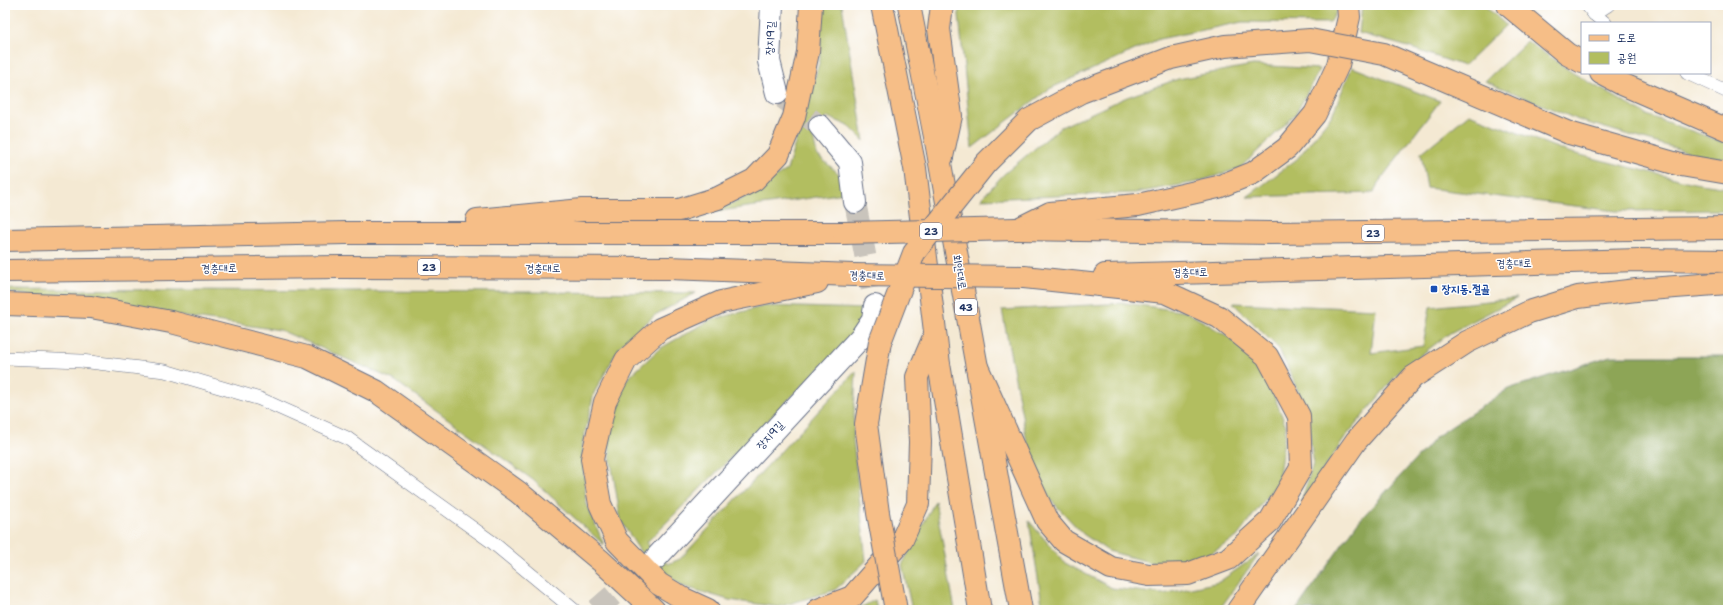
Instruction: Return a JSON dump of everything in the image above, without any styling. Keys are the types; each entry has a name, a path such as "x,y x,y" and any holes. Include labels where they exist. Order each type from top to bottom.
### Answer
{"main road":[{"path":"346,233 582,210 679,210 718,198 754,180 778,155 794,117 808,52 811,5"},
{"path":"882,5 915,168 935,336 980,610"},
{"name":"회안대로","path":"909,5 940,164 1021,610"},
{"path":"940,164 951,116 938,29 942,5"},
{"path":"1017,229 1050,213 1138,205 1218,187 1253,174 1287,148 1315,114 1338,65 1349,17 1348,5"},
{"path":"1508,5 1567,54 1581,61"},
{"path":"896,610 878,513 866,424 880,342 914,254 959,195 986,163 1029,120 1082,92 1171,58 1225,46 1310,40 1384,54 1570,133 1681,165 1728,173"},
{"path":"1603,74 1622,84 1728,130"},
{"name":"23","path":"5,240 346,233 844,233 1017,229 1270,234 1728,228"},
{"name":"경충대로","path":"5,271 340,266 668,268 853,275 1024,277 1639,260 1728,261"},
{"path":"708,610 684,599 658,584 616,541 600,504 592,459 605,402 626,360 660,329 721,302 853,275"},
{"path":"977,367 1047,521 1064,541 1111,568 1149,576 1188,574 1228,559 1270,521 1302,468 1299,416 1267,356 1219,317 1165,292 1024,277"},
{"path":"1238,610 1356,441 1413,377 1467,342 1494,328 1529,312 1571,299 1636,290 1728,283"},
{"path":"5,304 91,307 171,322 307,358 376,391 518,492 601,561 654,610"},
{"path":"818,610 852,597 902,540 918,504 920,442 917,378 935,336"}],"street":[{"name":"장지9길","path":"772,5 769,61 777,93"},
{"path":"820,126 850,162 855,202"},
{"name":"장지9길","path":"656,558 861,337 873,319 875,306"}],"lane":[{"path":"1590,9 1608,5"},
{"path":"1590,9 1604,22"},
{"path":"1690,74 1728,92"},
{"path":"5,358 81,361 165,371 266,402 347,438 492,542 574,610"}],"green space":[{"path":"821,5 842,5 864,141 849,126 828,117 812,132 817,155 844,178 845,193 692,215 739,201 787,170 820,60"},
{"path":"958,5 1338,5 1338,9 1330,23 1242,22 1159,39 1049,89 972,148"},
{"path":"1362,5 1484,5 1506,25 1464,66 1408,47 1359,33"},
{"path":"1527,41 1573,73 1647,115 1728,144 1728,159 1699,155 1581,121 1485,81"},
{"path":"1253,65 1320,69 1295,115 1240,168 1197,182 1135,193 981,199 1004,174 1061,127 1127,97 1178,79"},
{"path":"1352,67 1440,101 1378,183 1374,193 1247,197 1297,159 1332,115"},
{"path":"1469,114 1568,152 1694,183 1728,188 1728,210 1616,211 1427,188 1421,153"},
{"path":"5,289 696,293 655,315 620,346 594,393 582,446 586,502 604,545 533,480 394,380 280,330 5,292"},
{"path":"1517,298 1450,333 1400,371 1347,435 1301,502 1313,464 1308,413 1279,349 1233,303 1376,309 1371,353 1423,346 1430,307"},
{"path":"1125,303 1187,312 1229,337 1264,370 1286,426 1278,482 1237,537 1205,557 1164,566 1108,551 1083,534 1048,497 1031,463 1002,310"},
{"path":"765,306 868,309 863,325 647,542 651,550 668,564 680,559 856,371 853,439 866,561 835,590 779,607 729,600 682,586 641,553 621,521 611,462 607,426 624,382 659,349 710,320"},
{"path":"1610,356 1728,356 1728,610 1296,610 1358,522 1437,436 1508,389"},
{"path":"935,501 955,610 912,610 902,565"},
{"path":"1029,521 1065,563 1112,588 1163,594 1219,582 1259,554 1219,610 1043,610"},
{"path":"875,600 877,610 856,610"}],"tunnel":[{"path":"783,98 820,126"},
{"path":"855,202 875,306"},
{"path":"596,610 656,558"}],"place":[{"name":"장지동.절골","path":"1434,289"}]}
